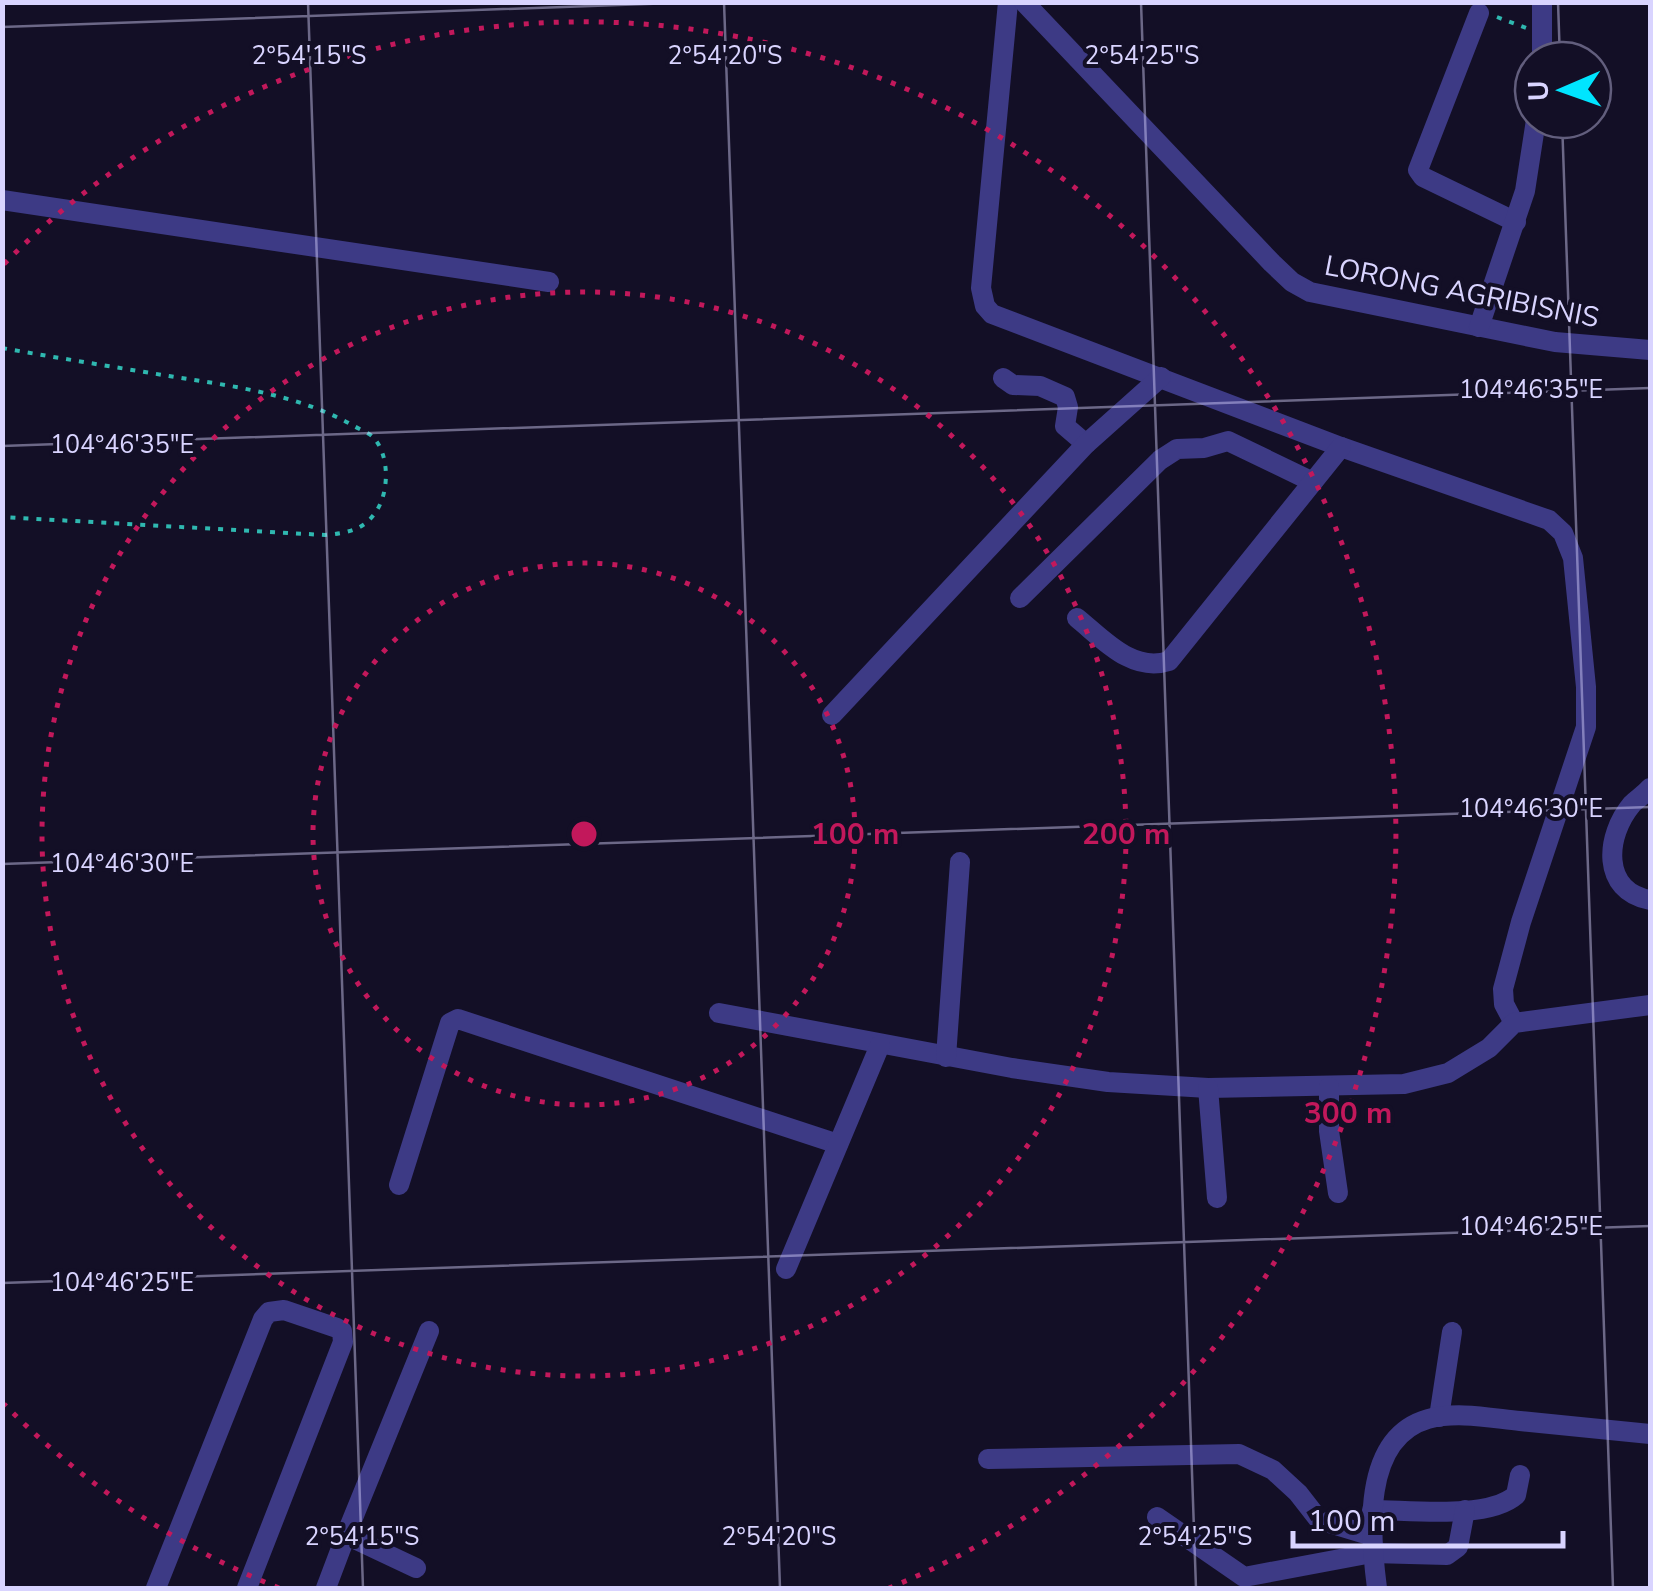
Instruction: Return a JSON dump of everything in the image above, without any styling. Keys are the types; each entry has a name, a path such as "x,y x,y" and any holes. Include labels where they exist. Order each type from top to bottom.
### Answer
{"street":[{"path":"1008,2 982,288 985,306 992,314 1342,447 1550,520 1563,532 1573,558 1586,687 1586,727 1503,989 1504,1004 1514,1023"},
{"name":"LORONG AGRIBISNIS","path":"1024,2 1292,282 1310,292 1556,342 1650,350"},
{"path":"1542,2 1544,40"},
{"path":"1479,13 1418,170 1424,177 1516,222"},
{"path":"1479,327 1525,191 1533,140"},
{"path":"2,200 549,282"},
{"path":"1003,378 1013,385 1040,386 1065,397 1066,426 1086,444"},
{"path":"832,715 1086,444 1160,378"},
{"path":"1020,598 1160,460 1178,449 1228,442 1313,482"},
{"path":"1077,618 1126,658 1155,664 1169,661 1342,447"},
{"path":"1650,788 1631,806 1615,835 1613,856 1614,872 1622,887 1650,900"},
{"path":"946,1057 960,862"},
{"path":"719,1012 946,1057 1108,1082 1208,1088 1404,1084 1448,1073 1489,1048 1514,1023 1650,1005"},
{"path":"399,1185 450,1023 458,1019 838,1144"},
{"path":"786,1268 880,1045"},
{"path":"1329,1087 1329,1132 1338,1193"},
{"path":"1208,1088 1218,1198"},
{"path":"156,1588 262,1319 276,1309 337,1328 344,1342 247,1588"},
{"path":"326,1588 428,1331"},
{"path":"1438,1417 1452,1332"},
{"path":"1377,1588 1372,1510 1385,1453 1410,1428 1438,1417 1459,1415 1650,1434"},
{"path":"988,1459 1239,1454 1273,1470 1319,1520 1372,1545 1447,1555 1454,1552 1465,1510"},
{"path":"1372,1510 1500,1506 1516,1495 1520,1475"},
{"path":"1157,1517 1244,1583 1372,1545"},
{"path":"346,1534 416,1568"}],"path":[{"path":"1479,13 1544,35"},
{"path":"2,348 270,393 335,416 373,437 383,456 386,477 384,496 372,519 345,533 2,517"}]}
